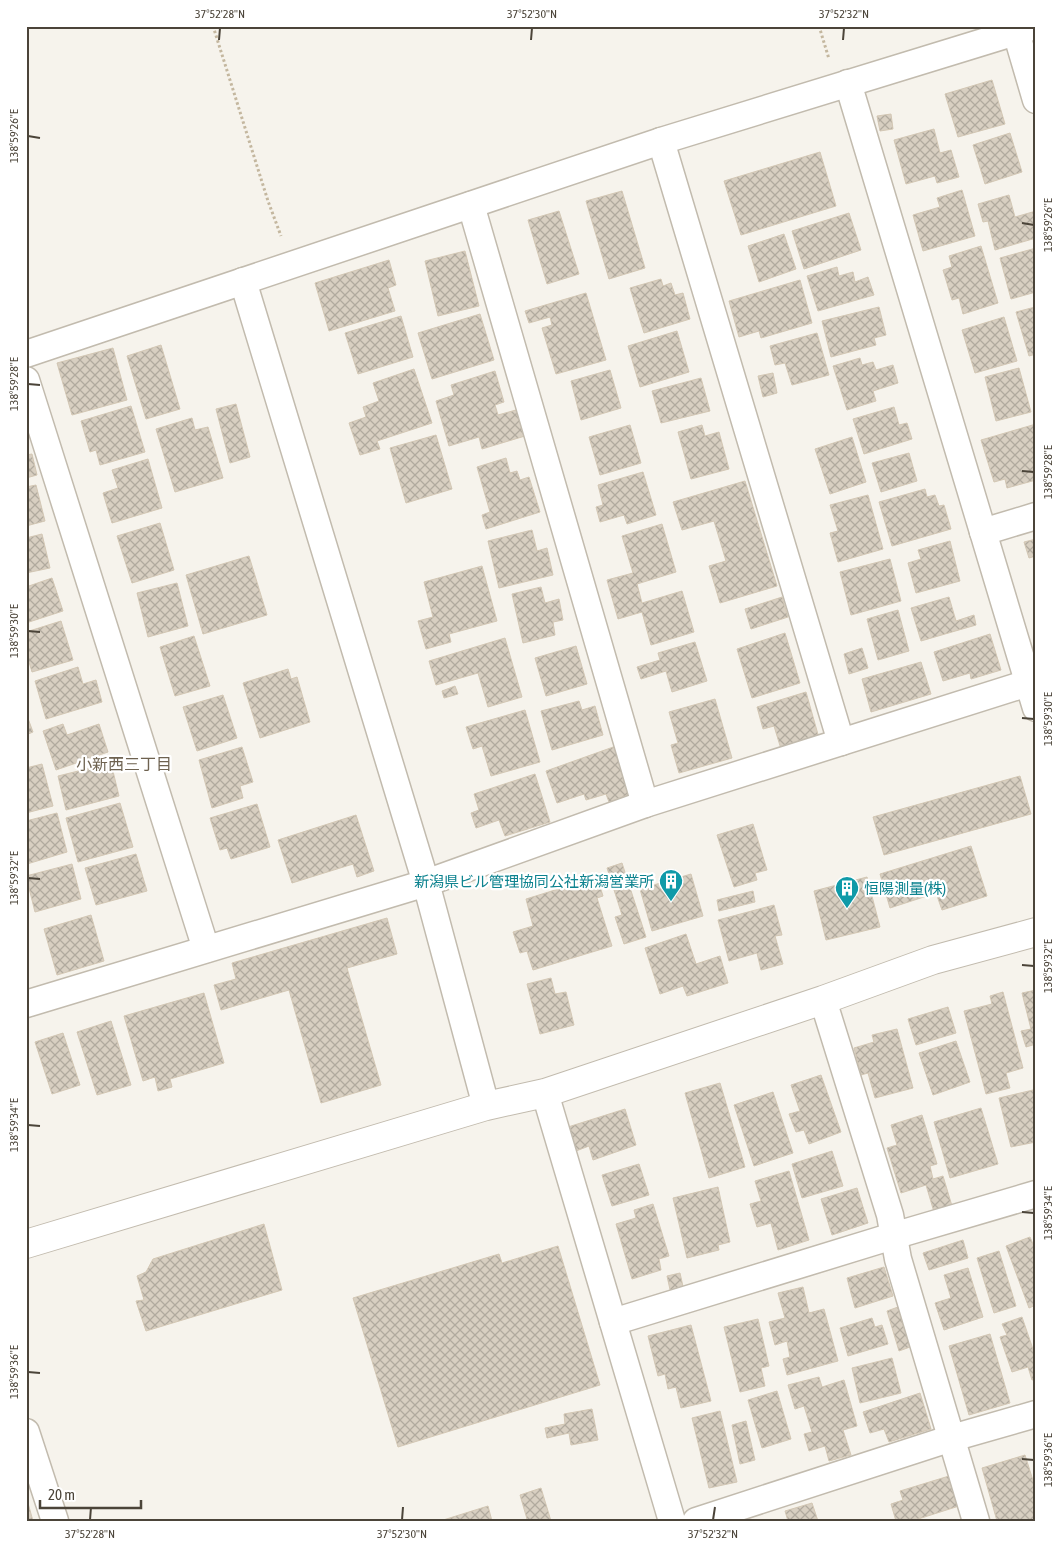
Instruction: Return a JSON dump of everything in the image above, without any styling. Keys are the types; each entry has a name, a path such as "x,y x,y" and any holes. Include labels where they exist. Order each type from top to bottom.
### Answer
{"street":[{"path":"26,354 661,141 1025,29 1036,100"},
{"path":"848,82 1036,708"},
{"path":"661,141 841,742"},
{"path":"471,205 645,804"},
{"path":"243,281 426,882 486,1106"},
{"path":"26,380 206,949"},
{"path":"983,532 1036,516"},
{"path":"26,1004 426,882 645,804 1028,683"},
{"path":"26,1244 486,1106 545,1093 823,1000 933,960 1036,932"},
{"path":"823,1000 890,1214 898,1259 976,1521"},
{"path":"545,1093 672,1521"},
{"path":"613,1322 1036,1194"},
{"path":"696,1521 952,1438 1036,1414"},
{"path":"26,1432 55,1521"}],"path":[{"path":"212,26 268,201 292,265"}],"building":[{"path":"992,80 1005,124 958,137 945,94"},
{"path":"891,114 893,129 880,131 877,116"},
{"path":"934,129 940,153 951,150 959,177 937,183 935,176 906,184 894,140"},
{"path":"1010,133 1022,172 985,184 973,145"},
{"path":"820,152 836,206 741,235 724,181"},
{"path":"962,190 975,236 923,251 913,215 940,207 937,198"},
{"path":"622,191 645,268 609,279 586,201"},
{"path":"1009,195 1015,217 1036,211 1036,238 995,250 988,221 983,222 978,204"},
{"path":"559,211 579,274 547,284 528,220"},
{"path":"849,213 861,250 804,269 792,231"},
{"path":"784,234 796,269 759,282 748,246"},
{"path":"981,246 998,303 963,314 959,298 952,300 943,270 952,267 949,256"},
{"path":"1036,248 1036,292 1011,299 1000,258"},
{"path":"465,251 479,306 438,316 425,261"},
{"path":"389,260 396,285 388,288 395,311 329,331 315,283"},
{"path":"837,267 839,276 853,272 855,282 868,277 874,295 818,311 807,276"},
{"path":"661,279 663,286 671,283 675,295 683,293 690,319 644,333 630,288"},
{"path":"800,280 812,323 761,338 759,331 739,337 729,301"},
{"path":"586,293 606,360 556,374 542,328 552,325 550,317 529,323 525,311"},
{"path":"879,307 886,335 874,338 876,345 831,357 822,321"},
{"path":"1035,307 1036,354 1029,356 1016,312"},
{"path":"480,314 494,360 432,379 418,333"},
{"path":"401,316 413,357 358,374 345,333"},
{"path":"1004,317 1017,361 975,373 962,330"},
{"path":"677,331 689,372 640,387 628,346"},
{"path":"817,333 829,375 792,385 785,363 775,365 770,346"},
{"path":"161,345 180,409 146,419 127,356"},
{"path":"113,348 127,400 72,415 57,363"},
{"path":"860,358 862,365 873,362 876,370 893,365 898,383 873,391 876,401 847,410 833,366"},
{"path":"1019,368 1031,412 996,421 985,377"},
{"path":"414,369 432,423 377,441 380,449 360,455 349,423 366,417 363,407 379,401 373,383"},
{"path":"610,370 621,408 581,420 571,381"},
{"path":"495,371 504,402 495,405 498,415 516,410 525,436 482,449 479,437 449,446 436,401 454,395 451,385"},
{"path":"773,373 777,393 763,397 758,376"},
{"path":"701,378 710,411 661,423 652,391"},
{"path":"236,404 250,457 230,463 216,409"},
{"path":"131,406 145,452 100,465 96,450 90,452 81,421"},
{"path":"894,407 899,425 907,423 912,439 864,454 853,419"},
{"path":"192,418 195,430 208,427 223,478 175,492 156,429"},
{"path":"1036,424 1036,480 1007,488 1005,479 994,482 981,440"},
{"path":"630,425 641,463 600,475 589,437"},
{"path":"702,425 705,436 719,432 729,469 691,479 678,432"},
{"path":"436,435 452,489 406,503 390,448"},
{"path":"852,437 866,482 830,494 815,449"},
{"path":"909,453 917,481 881,492 872,463"},
{"path":"32,454 37,475 26,478 26,455"},
{"path":"506,458 510,473 517,471 520,480 529,477 540,512 486,529 482,515 490,512 477,467"},
{"path":"148,459 162,508 112,523 103,493 118,488 112,470"},
{"path":"643,472 656,515 627,524 624,515 600,522 596,507 603,505 598,485"},
{"path":"745,481 777,586 720,603 709,566 726,561 714,521 682,530 673,502"},
{"path":"36,485 45,521 26,526 26,487"},
{"path":"925,489 927,497 935,495 939,506 944,505 951,529 892,546 879,502"},
{"path":"868,495 883,549 838,562 830,533 838,531 830,505"},
{"path":"160,523 174,570 132,583 117,536"},
{"path":"662,524 676,572 637,584 642,603 682,591 694,632 651,645 642,612 618,619 607,580 633,573 622,536"},
{"path":"532,530 537,551 547,548 553,575 499,588 488,541"},
{"path":"42,534 50,568 26,573 26,538"},
{"path":"1036,539 1036,556 1029,558 1024,542"},
{"path":"950,541 960,581 916,593 908,563 921,559 918,550"},
{"path":"249,556 267,615 203,634 186,575"},
{"path":"890,559 901,601 851,615 840,572"},
{"path":"482,566 497,621 449,634 451,642 426,649 418,621 433,617 424,582"},
{"path":"52,578 63,611 26,623 26,587"},
{"path":"177,583 188,626 148,637 137,593"},
{"path":"541,587 545,603 559,599 563,620 553,622 555,635 523,643 512,594"},
{"path":"782,597 788,617 751,629 745,609"},
{"path":"949,597 956,621 974,615 976,625 921,641 911,608"},
{"path":"898,610 909,651 878,660 867,619"},
{"path":"61,621 73,660 32,672 26,652 26,632"},
{"path":"785,633 800,683 752,698 737,649"},
{"path":"990,634 1001,670 971,679 970,673 943,681 934,652"},
{"path":"194,636 210,686 175,696 160,647"},
{"path":"505,638 522,697 488,707 478,673 436,685 429,661"},
{"path":"695,642 707,681 672,692 666,671 641,679 637,667 660,660 658,653"},
{"path":"576,646 587,684 546,696 535,658"},
{"path":"862,648 868,668 849,674 844,654"},
{"path":"921,662 931,694 871,712 862,679"},
{"path":"78,667 83,684 96,680 102,702 46,719 35,681"},
{"path":"288,669 291,679 297,677 310,722 260,738 243,683"},
{"path":"455,686 458,694 444,698 442,691"},
{"path":"806,692 819,738 781,749 774,726 763,729 757,707"},
{"path":"223,695 237,738 197,751 183,707"},
{"path":"715,699 732,758 679,773 671,745 678,743 669,712"},
{"path":"579,701 582,710 595,706 603,735 552,750 541,711"},
{"path":"525,710 540,762 491,776 482,746 473,749 466,727"},
{"path":"26,713 33,732 26,735"},
{"path":"63,724 67,735 99,724 108,752 56,770 43,731"},
{"path":"616,746 633,793 609,802 606,794 586,800 584,794 557,803 546,771"},
{"path":"242,747 253,782 240,786 243,798 212,808 199,760"},
{"path":"111,763 119,796 66,810 58,776"},
{"path":"42,764 53,806 26,813 26,768"},
{"path":"535,774 550,822 505,836 499,820 476,828 471,813 479,810 474,794"},
{"path":"1020,776 1031,814 884,855 873,817"},
{"path":"120,803 133,847 78,862 66,818"},
{"path":"257,804 270,847 231,859 227,848 220,850 210,818"},
{"path":"57,813 67,852 27,864 26,821"},
{"path":"356,815 374,871 357,877 353,864 292,883 278,840"},
{"path":"753,824 767,870 755,873 757,880 734,887 717,835"},
{"path":"971,846 987,896 942,910 936,893 890,908 880,874"},
{"path":"136,854 147,891 96,905 85,868"},
{"path":"622,863 646,937 624,944 615,917 622,915 607,868"},
{"path":"72,864 81,899 35,912 26,876"},
{"name":"新潟県ビル管理協同公社新潟営業所","path":"691,874 703,916 652,931 640,889"},
{"path":"597,877 603,896 597,898 612,946 533,970 527,951 520,953 513,932 533,926 526,899"},
{"name":"恒陽測量(株)","path":"867,877 880,927 826,940 814,891"},
{"path":"753,891 755,902 719,911 717,900"},
{"path":"774,905 782,935 775,936 783,964 761,970 757,953 729,961 718,920"},
{"path":"91,915 104,961 57,975 44,929"},
{"path":"387,918 397,954 347,968 381,1085 321,1103 289,990 221,1010 214,985 236,979 232,963"},
{"path":"686,934 696,964 720,956 728,983 687,996 683,986 660,994 645,948"},
{"path":"551,978 555,994 566,992 574,1025 540,1034 527,984"},
{"path":"1036,990 1036,1044 1026,1047 1021,1031 1031,1029 1022,993"},
{"path":"1003,992 1023,1068 1006,1073 1010,1088 986,1094 964,1011 992,1004 990,996"},
{"path":"204,993 224,1063 170,1079 172,1087 158,1091 155,1077 143,1081 124,1016"},
{"path":"948,1007 956,1033 916,1045 908,1019"},
{"path":"111,1021 131,1085 97,1095 77,1032"},
{"path":"897,1029 913,1088 875,1098 868,1073 861,1075 854,1048 874,1042 872,1035"},
{"path":"63,1033 80,1085 52,1094 35,1042"},
{"path":"956,1041 970,1082 933,1095 919,1053"},
{"path":"821,1075 841,1132 809,1144 804,1130 796,1132 789,1114 800,1111 791,1085"},
{"path":"720,1083 745,1167 709,1178 685,1093"},
{"path":"1033,1090 1036,1103 1036,1142 1011,1147 999,1098"},
{"path":"773,1092 793,1153 754,1166 734,1105"},
{"path":"981,1108 998,1164 950,1178 934,1122"},
{"path":"625,1109 636,1145 593,1160 589,1146 576,1151 568,1127"},
{"path":"922,1115 937,1164 930,1166 933,1179 943,1176 952,1206 934,1212 926,1185 901,1193 887,1148 897,1145 891,1125"},
{"path":"832,1151 843,1186 802,1198 792,1164"},
{"path":"639,1164 649,1195 612,1206 602,1175"},
{"path":"789,1171 809,1240 778,1250 771,1223 757,1227 750,1204 761,1201 755,1181"},
{"path":"718,1187 730,1242 718,1245 719,1250 687,1258 673,1198"},
{"path":"857,1188 868,1223 832,1235 821,1199"},
{"path":"653,1204 669,1256 659,1259 661,1270 632,1279 616,1224 636,1218 634,1210"},
{"path":"264,1224 282,1290 146,1331 136,1301 144,1300 137,1276 146,1272 153,1259"},
{"path":"1030,1237 1036,1251 1036,1305 1029,1308 1006,1246"},
{"path":"963,1240 968,1258 929,1270 923,1253"},
{"path":"558,1246 600,1385 398,1447 353,1298 499,1254 502,1263"},
{"path":"999,1251 1016,1306 994,1313 977,1258"},
{"path":"884,1267 893,1296 855,1308 847,1278"},
{"path":"968,1268 983,1317 944,1330 935,1303 951,1298 944,1275"},
{"path":"680,1273 684,1291 671,1294 667,1276"},
{"path":"803,1287 809,1313 824,1309 838,1361 787,1375 783,1359 790,1357 787,1341 775,1345 769,1322 785,1318 778,1293"},
{"path":"898,1307 910,1347 899,1351 887,1311"},
{"path":"1022,1317 1036,1358 1036,1379 1032,1380 1028,1367 1012,1372 1000,1337 1007,1335 1002,1324"},
{"path":"872,1318 875,1327 882,1325 888,1344 848,1356 840,1328"},
{"path":"758,1319 769,1366 761,1368 765,1386 740,1392 724,1327"},
{"path":"691,1325 711,1401 681,1408 676,1387 668,1389 665,1374 658,1376 648,1336"},
{"path":"990,1334 1010,1403 969,1415 949,1346"},
{"path":"892,1358 901,1393 860,1403 852,1368"},
{"path":"819,1377 822,1387 844,1380 857,1426 843,1430 851,1455 829,1461 825,1446 809,1451 804,1434 812,1432 804,1406 795,1409 788,1385"},
{"path":"777,1391 791,1439 762,1448 748,1400"},
{"path":"920,1393 931,1429 889,1442 884,1429 870,1433 863,1412"},
{"path":"592,1409 598,1440 571,1445 569,1433 547,1438 545,1428 565,1424 564,1414"},
{"path":"720,1411 737,1482 709,1488 692,1418"},
{"path":"746,1421 755,1460 740,1464 732,1425"},
{"path":"1025,1455 1036,1490 1036,1520 997,1521 982,1468"},
{"path":"949,1476 959,1506 912,1521 896,1521 891,1504 903,1500 900,1491"},
{"path":"541,1488 551,1521 521,1521 527,1519 520,1495"},
{"path":"26,1496 33,1521 26,1521"},
{"path":"812,1503 818,1521 788,1521 785,1511"},
{"path":"488,1506 492,1521 440,1521"}],"place":[{"name":"新潟県ビル管理協同公社新潟営業所","path":"671,902"},
{"name":"恒陽測量(株)","path":"847,909"}],"district":[{"name":"小新西三丁目","path":"124,764"}]}
